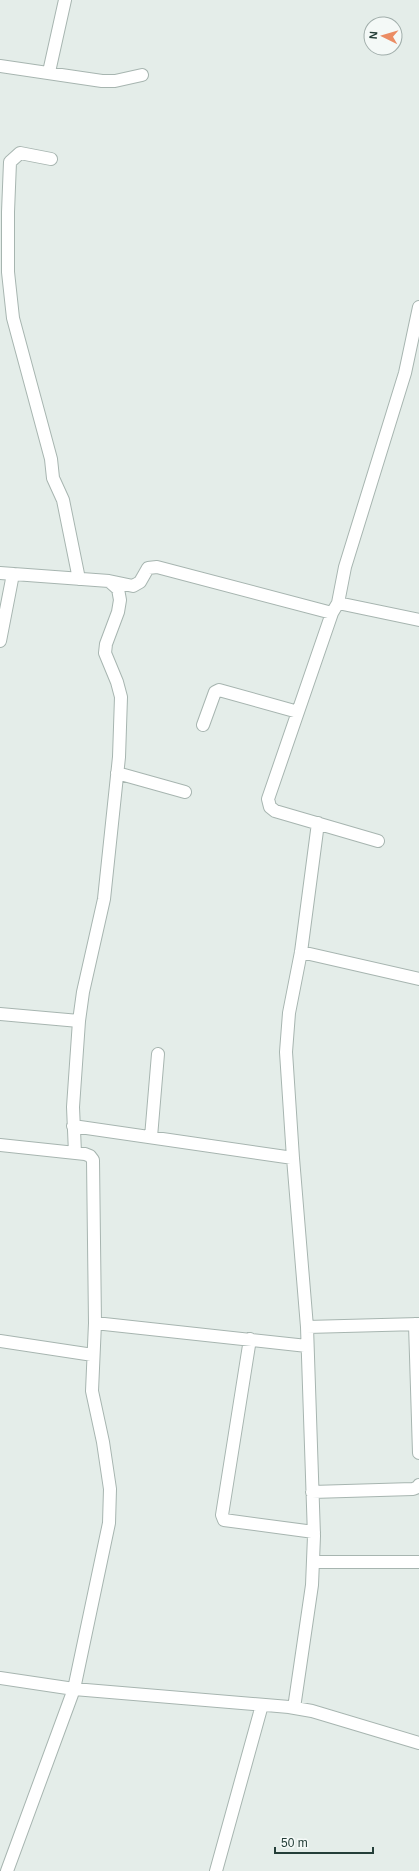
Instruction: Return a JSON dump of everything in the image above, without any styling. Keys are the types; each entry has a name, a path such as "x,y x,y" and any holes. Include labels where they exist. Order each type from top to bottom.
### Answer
{"street":[{"path":"49,72 65,0"},
{"path":"0,66 102,81 115,81 142,75"},
{"path":"51,158 20,153 10,162 8,272 13,318 51,459 53,478 63,500 79,579"},
{"path":"378,841 275,811 267,802 269,789 335,608 345,568 405,373 419,307"},
{"path":"0,573 109,581 135,586 140,582 148,568 157,567 335,608 419,620"},
{"path":"0,641 13,574"},
{"path":"75,1153 73,1126 79,1021 83,992 104,899 117,773 120,697 117,682 105,653 106,644 118,612 120,600 118,590 109,581"},
{"path":"203,725 215,692 219,690 298,712"},
{"path":"117,773 185,792"},
{"path":"294,1708 312,1585 314,1532 306,1346 307,1327 286,1065 289,1013 301,952 318,823"},
{"path":"301,952 419,979"},
{"path":"0,1014 79,1021"},
{"path":"151,1137 158,1054"},
{"path":"73,1126 293,1158"},
{"path":"0,1145 89,1155 93,1163 95,1323 91,1373 92,1400 103,1442 110,1489 110,1505 104,1552 74,1689 8,1871"},
{"path":"95,1323 306,1346"},
{"path":"307,1327 417,1324 419,1453"},
{"path":"250,1339 222,1515 224,1520 314,1532"},
{"path":"0,1341 93,1356"},
{"path":"312,1492 413,1489 419,1485"},
{"path":"313,1562 419,1562"},
{"path":"0,1678 74,1689 294,1708 312,1711 419,1743"},
{"path":"216,1871 262,1705"}]}
